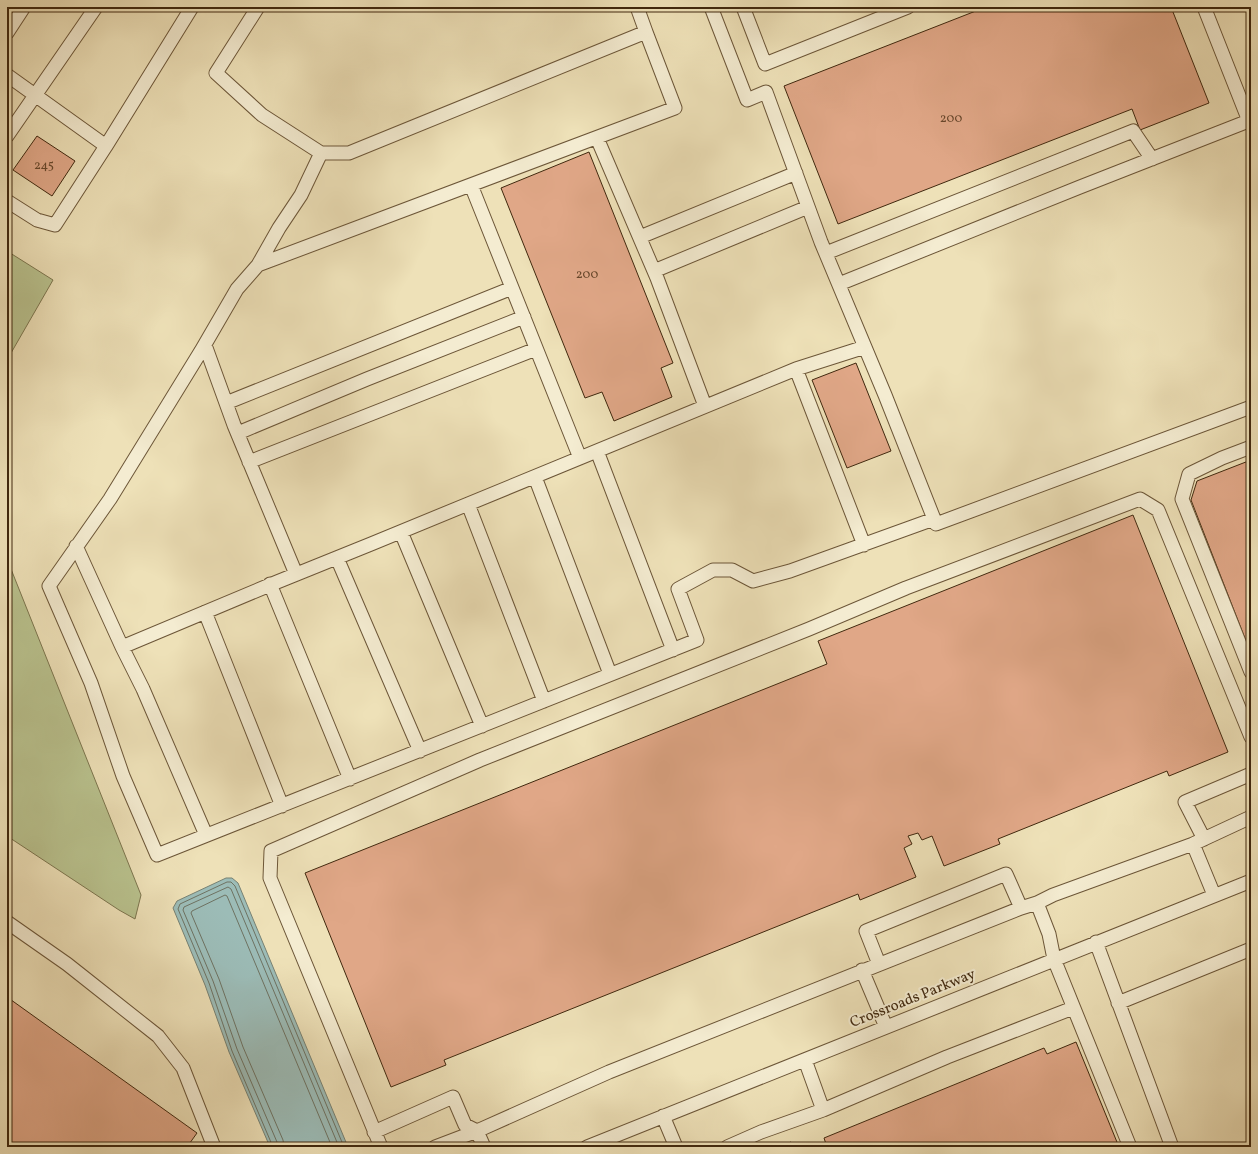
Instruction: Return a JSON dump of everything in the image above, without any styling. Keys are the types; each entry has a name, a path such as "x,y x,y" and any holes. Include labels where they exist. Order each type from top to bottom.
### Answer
{"street":[{"path":"7,33 24,7"},
{"path":"7,136 96,7"},
{"path":"7,201 37,220 55,225 192,7"},
{"path":"258,7 216,73 262,115 321,152 349,154 646,32"},
{"path":"258,265 675,108 637,7"},
{"path":"711,7 747,100 766,92 826,253 936,524 1251,407"},
{"path":"743,7 765,64 908,7"},
{"path":"839,284 1250,121 1204,7"},
{"path":"7,75 106,146"},
{"path":"826,253 1133,131 1152,159"},
{"path":"597,138 654,270 706,406"},
{"path":"321,152 301,195 279,228 258,265 237,289 205,345 110,499 49,586 91,683 123,776 157,855 697,640 678,589 701,575 713,570 732,570 753,581 790,572 934,519"},
{"path":"640,237 796,173"},
{"path":"471,185 580,458"},
{"path":"654,270 808,207"},
{"path":"226,403 512,288"},
{"path":"238,433 367,379 524,317"},
{"path":"205,345 226,403 296,574"},
{"path":"122,647 270,584 401,532 796,369 865,347"},
{"path":"250,462 536,349"},
{"path":"796,369 864,545"},
{"path":"1251,447 1222,458 1189,474 1182,498 1251,672"},
{"path":"598,451 672,650"},
{"path":"535,477 610,674"},
{"path":"381,1147 270,878 271,851 480,760 809,629 906,588 1140,499 1158,510 1251,737"},
{"path":"468,504 544,701"},
{"path":"401,532 482,726"},
{"path":"76,546 122,647 143,688 206,835"},
{"path":"337,558 420,751"},
{"path":"270,584 350,779"},
{"path":"205,612 282,806"},
{"path":"1214,895 1185,802 1251,774"},
{"path":"435,1147 478,1131 608,1072 862,970 1021,908 1038,903 1054,895 1198,841 1251,817"},
{"path":"880,964 866,931 1006,874 1021,908"},
{"name":"Crossroads Parkway","path":"587,1147 1251,880"},
{"path":"1038,903 1050,934 1054,959 1072,1008 1130,1147"},
{"path":"7,922 67,964 158,1036 183,1068 214,1147"},
{"path":"1096,942 1172,1147"},
{"path":"1118,1003 1251,949"},
{"path":"862,970 886,1027"},
{"path":"727,1147 761,1132 823,1110 947,1057 1072,1008"},
{"path":"805,1060 823,1110"},
{"path":"374,1132 453,1097 465,1125 478,1131 484,1147"},
{"path":"663,1116 676,1147"}],"green space":[{"path":"7,251 53,280 7,360"},
{"path":"7,559 141,895 135,919 7,836"}],"water":[{"path":"226,878 232,878 238,883 348,1147 270,1147 229,1052 205,985 173,908 177,901"}],"building":[{"path":"986,7 1171,7 1209,103 1140,130 1132,109 838,224 784,86"},
{"path":"37,136 75,161 52,196 13,170"},
{"path":"589,152 673,363 661,368 672,397 614,421 602,392 585,398 501,188"},
{"path":"856,363 891,451 847,468 812,380"},
{"path":"1251,460 1251,654 1191,500 1197,481"},
{"path":"1133,515 1228,752 1169,776 1167,771 998,839 1000,844 944,866 932,836 922,840 918,833 908,836 912,844 904,848 916,877 860,900 858,894 444,1060 446,1065 391,1087 305,873 827,664 818,641"},
{"path":"7,997 197,1133 187,1147 7,1147"},
{"path":"1076,1042 1119,1147 827,1147 824,1138 1044,1048 1047,1054"},
{"path":"791,1142 793,1147 780,1146"}]}
